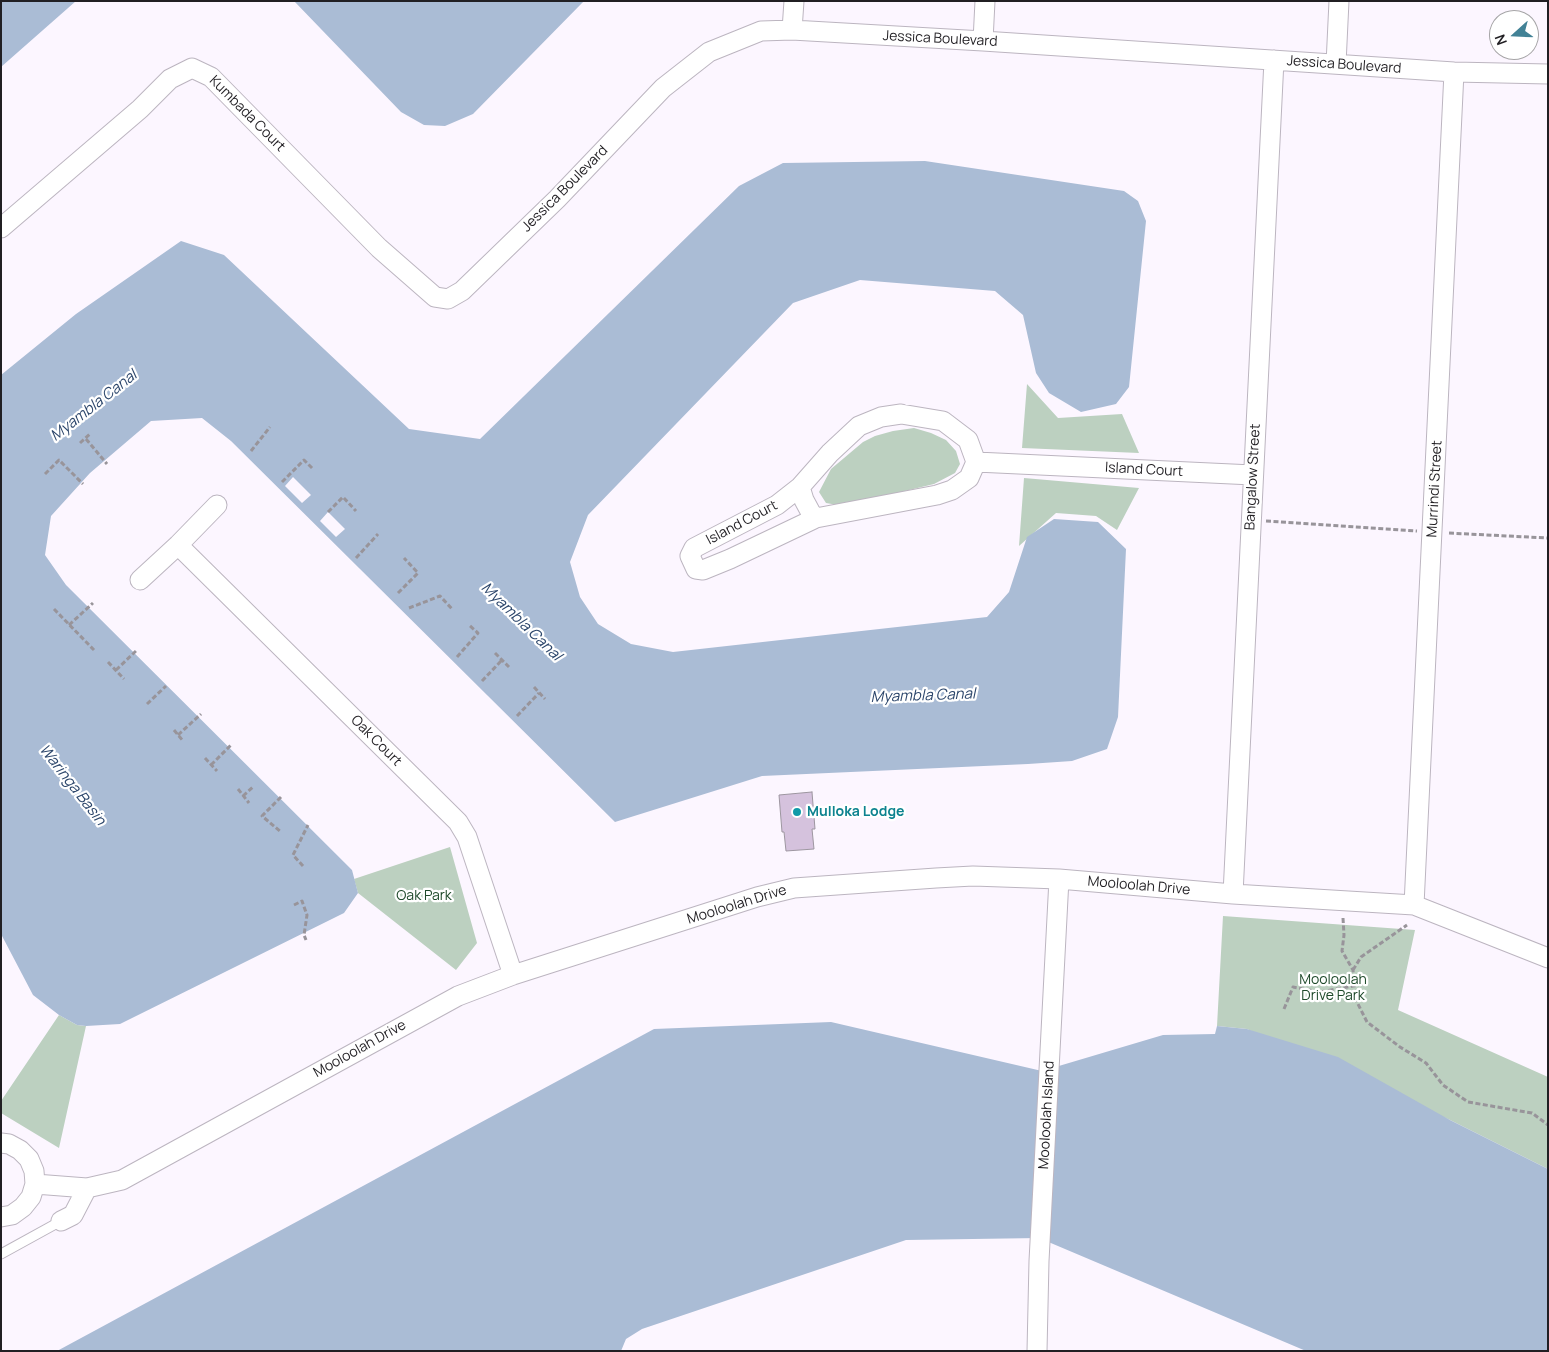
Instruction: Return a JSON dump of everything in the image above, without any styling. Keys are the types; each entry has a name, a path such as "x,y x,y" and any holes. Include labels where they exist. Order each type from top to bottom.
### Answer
{"street":[{"path":"792,30 794,1"},
{"path":"982,41 985,1"},
{"path":"1336,64 1339,1"},
{"name":"Jessica Boulevard","path":"435,297 448,299 462,291 557,199 663,88 709,52 761,31 792,30 982,41 1454,72 1548,74"},
{"name":"Bangalow Street","path":"1233,894 1274,60"},
{"name":"Kumbada Court","path":"1,228 140,109 170,79 192,68 211,77 379,248 435,297"},
{"name":"Murrindi Street","path":"1414,905 1454,72"},
{"name":"Island Court","path":"901,414 944,421 968,440 976,462 969,478 952,490 936,495 816,518 730,559 703,570 696,569 690,556 694,548 778,506 800,487 830,453 859,426 881,416 901,414"},
{"name":"Island Court","path":"976,462 1253,475"},
{"path":"800,487 804,500 816,518"},
{"path":"140,580 218,506"},
{"name":"Oak Court","path":"178,546 458,822 467,837 513,975"},
{"name":"Mooloolah Drive","path":"35,1184 86,1188 122,1180 458,996 513,975 758,897 794,888 973,876 1059,879 1233,894 1414,905 1548,958"},
{"name":"Mooloolah Island","path":"1037,1351 1039,1261 1059,879"},
{"path":"1,1142 20,1150 29,1159 34,1171 35,1184 31,1197 23,1208 12,1215 1,1217"},
{"path":"61,1222 73,1215 86,1188"}],"lane":[{"path":"1,1254 61,1222"}],"path":[{"path":"251,451 270,427"},
{"path":"80,443 92,433"},
{"path":"86,438 107,464"},
{"path":"45,474 59,460 83,484"},
{"path":"282,482 304,460 313,470"},
{"path":"328,512 342,498 356,511"},
{"path":"1250,521 1548,538"},
{"path":"356,558 378,534"},
{"path":"398,593 418,573 404,558"},
{"path":"410,608 440,596 452,608"},
{"path":"69,625 93,603"},
{"path":"54,610 94,650"},
{"path":"456,656 478,633 469,625"},
{"path":"116,670 137,650"},
{"path":"495,652 509,667"},
{"path":"482,681 502,660"},
{"path":"108,662 124,678"},
{"path":"147,704 166,686"},
{"path":"534,687 545,699"},
{"path":"517,716 539,694"},
{"path":"178,734 201,714"},
{"path":"174,730 183,741"},
{"path":"211,765 231,745"},
{"path":"205,758 217,771"},
{"path":"243,796 254,786"},
{"path":"238,789 249,803"},
{"path":"281,797 262,816 281,832"},
{"path":"304,866 293,855 308,825"},
{"path":"1341,900 1344,919 1342,950 1353,970 1354,998 1367,1022 1426,1063 1443,1085 1468,1102 1532,1113 1548,1124"},
{"path":"294,905 302,901 306,915 304,935 306,940"},
{"path":"1353,970 1361,957 1407,924"},
{"path":"1284,1009 1293,988 1320,992 1353,986"}],"green space":[{"path":"1027,384 1058,418 1122,414 1139,453 1022,448"},
{"path":"914,428 946,440 956,451 960,464 955,473 934,484 843,506 826,503 819,492 831,469 863,442 875,436"},
{"path":"1024,478 1139,488 1117,530 1096,516 1056,513 1019,546"},
{"name":"Oak Park","path":"450,847 477,943 456,970 358,893 354,879"},
{"name":"Mooloolah Drive Park","path":"1223,916 1415,930 1398,1010 1548,1077 1548,1169 1450,1120 1247,1029 1217,1026"},
{"path":"59,1015 77,1025 86,1026 59,1148 1,1113 1,1101"}],"water":[{"path":"1,1 76,1 1,67"},
{"path":"294,1 584,1 473,114 445,126 424,125 401,112"},
{"path":"925,161 1124,191 1138,201 1146,221 1129,387 1116,404 1081,412 1049,393 1036,373 1023,315 995,291 860,280 793,303 588,515 570,562 580,597 598,624 631,644 673,652 987,617 1009,592 1027,537 1054,519 1098,522 1126,549 1118,717 1107,749 1072,761 762,776 615,822 231,441 202,418 151,421 90,473 51,516 45,555 66,585 352,870 358,893 344,913 120,1024 77,1025 59,1015 33,995 1,934 1,375 76,314 181,241 224,255 409,429 480,439 739,186 783,163"},
{"path":"831,1022 1042,1071 1163,1035 1215,1034 1217,1026 1247,1029 1338,1057 1450,1120 1548,1169 1548,1351 1306,1351 1039,1238 906,1240 642,1329 626,1339 621,1351 57,1351 654,1029"}],"pier":[{"path":"293,477 311,495 302,503 285,486"},
{"path":"328,512 345,529 336,537 320,521"}],"building":[{"name":"Mulloka Lodge","path":"812,792 815,829 812,829 814,849 786,851 784,832 782,832 779,795"}],"place":[{"name":"Mulloka Lodge","path":"797,812"}],"water label":[{"name":"Myambla Canal","path":"94,406"},
{"name":"Myambla Canal","path":"521,622"},
{"name":"Myambla Canal","path":"923,696"},
{"name":"Waringa Basin","path":"72,785"}]}
